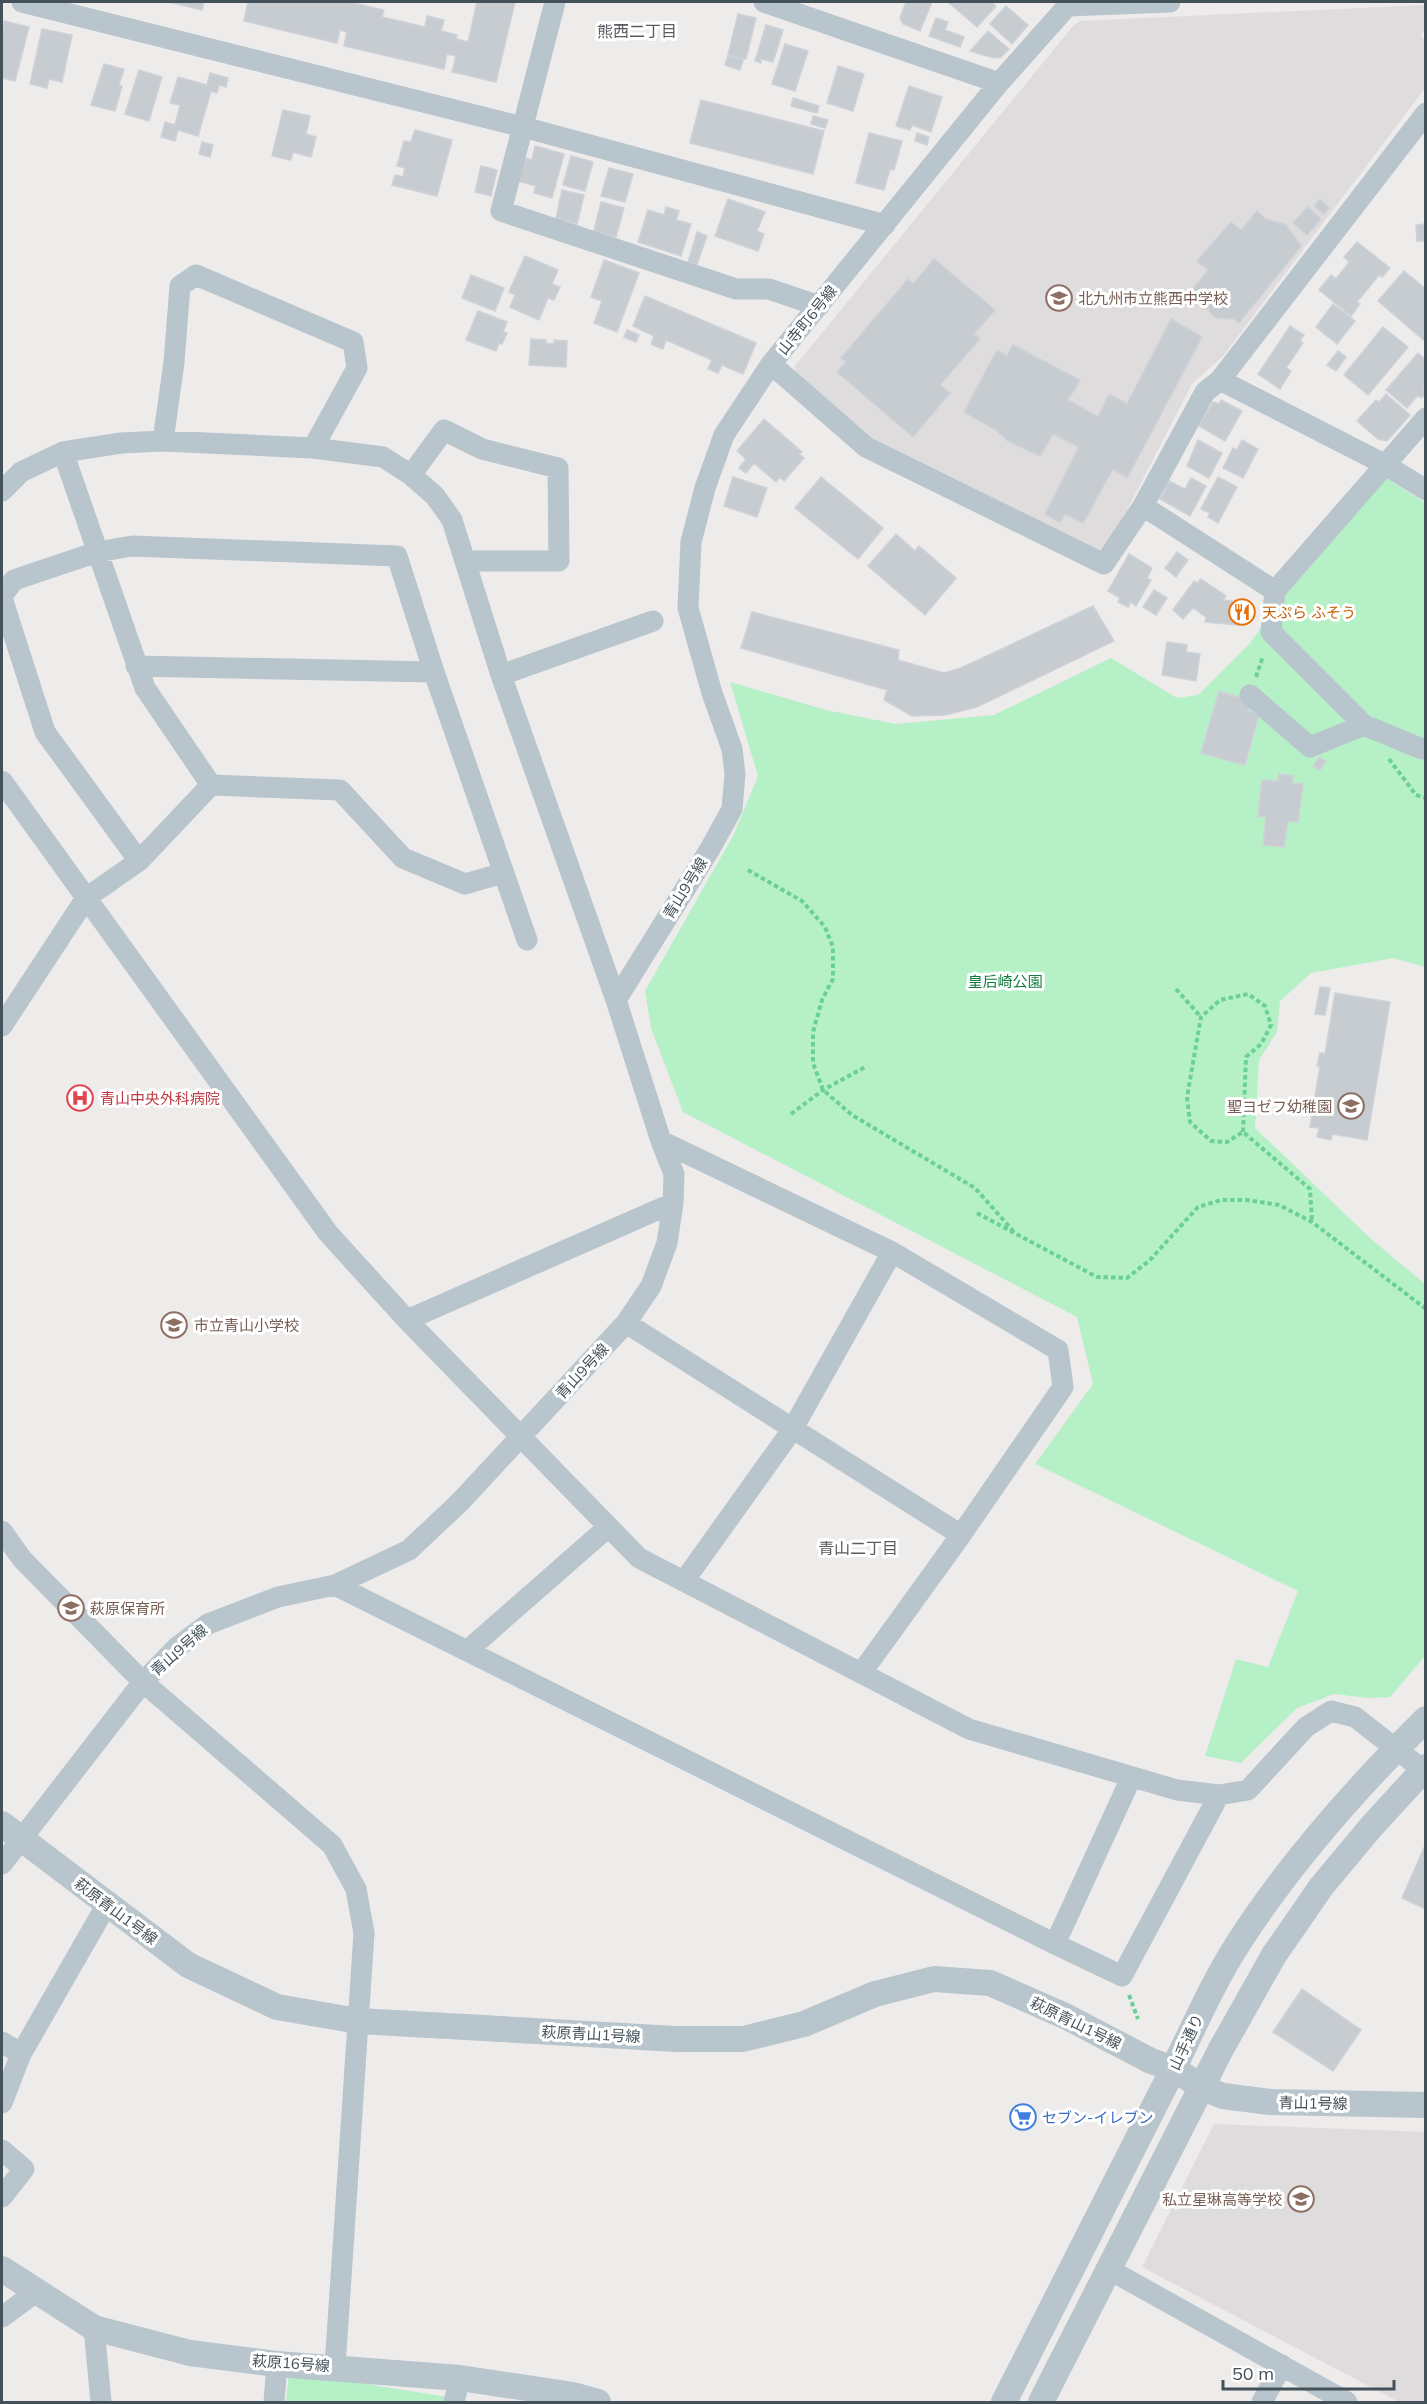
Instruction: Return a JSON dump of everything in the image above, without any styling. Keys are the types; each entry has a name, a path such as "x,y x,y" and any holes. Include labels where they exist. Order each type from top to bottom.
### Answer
{"street":[{"path":"22,2 523,127 885,225"},
{"path":"555,2 501,211 736,289 769,289 819,306"},
{"path":"765,2 999,83"},
{"path":"1070,4 1170,2"},
{"name":"山寺町6号線","path":"712,693 687,608 691,542 705,488 724,435 771,364 999,83 1070,4"},
{"path":"771,364 866,447 1104,564 1143,506 1205,392 1220,380 1425,113"},
{"path":"164,441 174,362 180,286 196,275 353,342 357,368 313,448"},
{"path":"1220,380 1384,464 1425,490"},
{"path":"1425,418 1275,591 1271,632 1364,725 1422,749 1425,748"},
{"path":"411,475 444,430 482,449 558,468 559,561 466,561"},
{"path":"2,491 21,472 63,452 121,443 164,441 313,448 383,457 411,475 435,496 452,520 501,675 616,1000"},
{"path":"63,452 145,688 211,785"},
{"path":"1143,506 1275,591"},
{"path":"139,861 45,732 2,597 14,580 97,552 132,546 396,556 527,940"},
{"path":"501,675 653,621"},
{"path":"136,666 434,672"},
{"name":"青山9号線","path":"2,1864 11,1832 176,1648 208,1624 278,1597 335,1585 409,1550 460,1502 626,1323 651,1286 667,1244 674,1203 674,1174 661,1141 616,1000 710,849 732,809 735,774 732,749 712,693"},
{"path":"1250,694 1310,747 1364,725"},
{"path":"2,781 328,1233 407,1320 607,1528 639,1558 969,1729 1131,1778 1177,1790 1219,1794 1248,1790 1306,1727 1331,1711 1355,1717 1424,1769 1321,1887 1274,1955 1221,2049 1041,2403"},
{"path":"2,1026 86,898 139,861 211,785 340,790 403,858 465,884 503,873"},
{"path":"661,1141 891,1252 1058,1350 1063,1388 862,1672"},
{"path":"407,1320 674,1203"},
{"path":"684,1581 792,1430 891,1252"},
{"path":"626,1323 961,1535"},
{"path":"468,1650 607,1528"},
{"path":"2,1531 22,1559 143,1683 332,1845 356,1889 364,1933 335,2367"},
{"path":"335,1585 1122,1976 1219,1794"},
{"name":"山手通り","path":"1004,2403 1174,2068 1207,1998 1239,1943 1306,1848 1425,1719"},
{"path":"1055,1944 1131,1778"},
{"name":"萩原青山1号線","path":"11,1832 188,1965 277,2007 358,2021 676,2038 743,2039 804,2024 875,1994 934,1979 990,1983 1065,2016 1151,2061 1174,2068 1203,2088"},
{"path":"2,2103 21,2054 106,1904"},
{"path":"2,2042 21,2054"},
{"name":"青山1号線","path":"1203,2088 1223,2096 1270,2102 1425,2105"},
{"path":"2,2150 24,2169 2,2197"},
{"name":"萩原16号線","path":"2,2269 94,2328 190,2353 277,2364 460,2378 573,2395 598,2403"},
{"path":"1110,2270 1347,2403"},
{"path":"2,2317 36,2292"},
{"path":"94,2328 101,2403"},
{"path":"273,2403 277,2364"},
{"path":"1262,2403 1282,2365"},
{"path":"454,2403 460,2378"}],"path":[{"path":"1250,694 1271,632"},
{"path":"1364,725 1416,795 1425,798"},
{"path":"748,870 802,901 825,927 833,947 833,979 822,1000 813,1032 813,1063 823,1090 852,1115 975,1188 1017,1235"},
{"path":"1176,989 1201,1017"},
{"path":"1248,994 1265,1006 1271,1025 1261,1044 1246,1057 1243,1132 1227,1142 1211,1142 1190,1122 1187,1097 1201,1017 1220,1000 1248,994"},
{"path":"791,1114 823,1090 867,1066"},
{"path":"1243,1132 1310,1189 1312,1222"},
{"path":"977,1213 1097,1277 1127,1278 1149,1261 1198,1207 1221,1200 1248,1200 1279,1205 1312,1222 1425,1308"}],"shaded area":[{"name":"北九州市立熊西中学校","path":"1425,5 1425,28 1421,36 1425,40 1425,88 1223,356 1192,384 1109,545 1097,551 868,441 794,376 795,366 1073,26 1081,21"},
{"name":"私立星琳高等学校","path":"1214,2124 1425,2132 1425,2402 1399,2402 1142,2267"}],"green space":[{"name":"皇后崎公園","path":"1386,478 1425,503 1425,967 1393,958 1311,973 1280,1001 1277,1032 1259,1060 1255,1128 1371,1239 1425,1284 1425,1656 1390,1697 1368,1698 1334,1694 1297,1708 1241,1763 1205,1756 1236,1659 1268,1667 1298,1591 1035,1464 1093,1384 1077,1317 683,1112 651,1028 645,991 734,834 758,776 730,682 826,710 896,724 994,715 1111,658 1177,698 1198,695 1250,643 1278,604"},
{"path":"289,2372 448,2397 446,2402 286,2402"}],"building":[{"path":"169,2 204,2 202,10"},
{"path":"248,2 349,2 384,10 382,17 425,27 427,16 444,20 441,31 457,35 456,39 468,42 477,2 515,2 496,82 452,72 456,56 447,54 444,69 344,46 347,32 340,30 337,43 244,21"},
{"path":"906,2 932,2 920,31 903,24 900,18"},
{"path":"948,2 991,2 996,6 977,27"},
{"path":"1006,6 1028,25 1012,44 990,24"},
{"path":"738,14 756,18 746,59 728,55"},
{"path":"936,18 948,22 945,30 964,37 960,47 929,36"},
{"path":"4,21 29,27 15,81 2,78"},
{"path":"766,25 783,30 773,62 761,59 761,63 755,61"},
{"path":"42,29 72,35 62,82 49,79 47,88 30,84"},
{"path":"988,31 1009,49 1001,57 994,58 970,51"},
{"path":"785,44 808,51 795,91 772,84"},
{"path":"728,56 743,60 740,70 725,65"},
{"path":"104,64 124,69 115,111 91,105"},
{"path":"838,66 864,74 853,111 827,103"},
{"path":"139,70 162,77 149,121 125,114"},
{"path":"210,73 228,78 226,87 219,85 217,93 211,91 198,136 178,130 175,141 161,137 165,122 175,125 180,105 170,103 178,77 207,85"},
{"path":"909,86 942,97 931,132 912,125 910,130 896,126"},
{"path":"793,98 819,106 817,113 791,106"},
{"path":"701,100 824,131 813,174 690,143"},
{"path":"283,110 310,116 306,134 316,137 311,157 293,152 291,160 272,156"},
{"path":"813,116 828,120 825,128 811,124"},
{"path":"415,130 452,140 437,196 392,185 395,175 403,177 405,168 397,166 404,141 411,142"},
{"path":"869,133 902,141 894,170 890,169 884,190 856,183"},
{"path":"917,133 929,137 927,145 915,141"},
{"path":"202,142 213,145 210,157 199,154"},
{"path":"535,146 564,154 552,198 534,193 536,186 518,181 525,158 532,160"},
{"path":"571,156 593,162 585,191 563,185"},
{"path":"481,166 497,170 491,196 475,192"},
{"path":"609,168 633,174 625,202 601,196"},
{"path":"562,190 584,195 577,224 556,218"},
{"path":"728,199 765,212 757,231 764,234 758,251 715,236"},
{"path":"1320,199 1329,208 1324,214 1314,206"},
{"path":"601,202 624,208 616,237 594,231"},
{"path":"666,207 679,211 676,220 691,224 681,256 638,242 648,210 664,215"},
{"path":"1308,207 1321,219 1307,235 1293,223"},
{"path":"1257,211 1266,219 1286,225 1301,246 1239,323 1234,319 1217,318 1211,314 1201,296 1193,289 1208,270 1197,261 1231,222 1241,230"},
{"path":"1426,224 1426,241 1417,241 1416,225"},
{"path":"697,232 707,236 697,264 688,262"},
{"path":"1357,242 1390,268 1382,277 1379,275 1357,302 1360,304 1351,316 1319,290 1331,275 1336,279 1349,262 1344,257"},
{"path":"525,256 558,270 552,284 560,287 554,300 548,298 539,320 510,307 515,295 509,292"},
{"path":"934,259 995,310 974,334 980,339 940,385 950,393 913,437 837,372 846,362 841,358 908,279 913,284"},
{"path":"604,260 639,273 617,332 594,323 602,301 591,297"},
{"path":"1404,271 1426,289 1426,342 1378,301"},
{"path":"471,275 504,288 495,311 462,298"},
{"path":"645,296 756,343 743,374 722,365 718,373 708,369 712,360 666,340 663,349 651,344 654,336 633,326"},
{"path":"1333,304 1355,321 1337,344 1316,327"},
{"path":"478,311 507,322 503,332 507,333 496,351 466,340"},
{"path":"1171,319 1202,337 1127,478 1113,469 1083,523 1065,514 1060,522 1045,514 1079,447 1053,434 1040,456 1008,441 996,430 964,412 997,350 1007,356 1013,345 1080,380 1068,400 1098,417 1109,394 1127,404"},
{"path":"1290,326 1304,335 1300,341 1303,343 1286,368 1291,371 1280,389 1258,374"},
{"path":"1383,327 1408,347 1368,395 1344,375"},
{"path":"627,330 639,335 636,342 624,337"},
{"path":"531,339 546,340 545,343 554,344 554,340 567,341 566,367 529,365"},
{"path":"1338,351 1346,357 1336,371 1327,365"},
{"path":"1418,353 1426,360 1426,385 1423,388 1426,394 1421,398 1418,395 1407,408 1386,390"},
{"path":"1386,394 1410,415 1387,441 1378,439 1357,421 1376,400 1379,402"},
{"path":"1221,400 1242,411 1225,441 1199,426 1213,402 1219,404"},
{"path":"764,419 802,452 799,454 804,458 784,481 780,477 776,482 754,463 746,473 739,468 746,459 737,451"},
{"path":"1198,440 1222,453 1209,478 1187,466"},
{"path":"1242,440 1258,449 1243,478 1223,468 1233,448 1237,450"},
{"path":"733,477 767,488 757,517 724,506"},
{"path":"821,477 883,528 858,559 795,508"},
{"path":"1218,477 1237,487 1218,523 1208,517 1210,513 1201,509"},
{"path":"1191,478 1206,486 1190,516 1160,499 1169,481 1185,489"},
{"path":"896,534 915,551 919,546 956,578 925,615 868,566"},
{"path":"1177,552 1188,560 1176,577 1165,568"},
{"path":"1129,554 1152,568 1147,578 1151,580 1136,606 1131,602 1128,607 1118,602 1120,598 1108,591"},
{"path":"1201,579 1226,596 1223,600 1246,603 1245,620 1238,620 1238,625 1205,622 1206,617 1193,608 1183,619 1173,610 1194,581 1197,583"},
{"path":"1154,590 1167,598 1156,615 1143,607"},
{"path":"1093,606 1114,641 977,707 945,715 912,716 884,700 887,690 741,648 752,612 899,650 898,660 944,673 961,668"},
{"path":"1167,642 1187,645 1186,652 1200,654 1196,681 1162,675"},
{"path":"1219,691 1251,701 1248,711 1259,714 1245,765 1201,753"},
{"path":"1319,757 1326,761 1320,770 1313,766"},
{"path":"1279,774 1293,776 1292,783 1303,784 1298,822 1288,821 1284,847 1263,845 1266,817 1258,816 1262,780 1278,781"},
{"path":"1320,987 1330,988 1325,1015 1315,1014"},
{"path":"1335,993 1390,1002 1367,1140 1332,1134 1331,1140 1317,1137 1319,1128 1310,1127 1320,1066 1317,1066 1320,1053 1325,1054"},
{"path":"1426,1843 1426,1909 1402,1898"},
{"path":"1302,1989 1361,2030 1333,2071 1273,2032"}],"place":[{"name":"北九州市立熊西中学校","path":"1059,298"},
{"name":"天ぷら ふそう","path":"1242,612"},
{"name":"青山中央外科病院","path":"80,1098"},
{"name":"聖ヨゼフ幼稚園","path":"1351,1106"},
{"name":"市立青山小学校","path":"174,1325"},
{"name":"萩原保育所","path":"71,1608"},
{"name":"セブン-イレブン","path":"1023,2117"},
{"name":"私立星琳高等学校","path":"1301,2199"}],"district":[{"name":"熊西二丁目","path":"637,31"},
{"name":"青山二丁目","path":"858,1548"}]}
